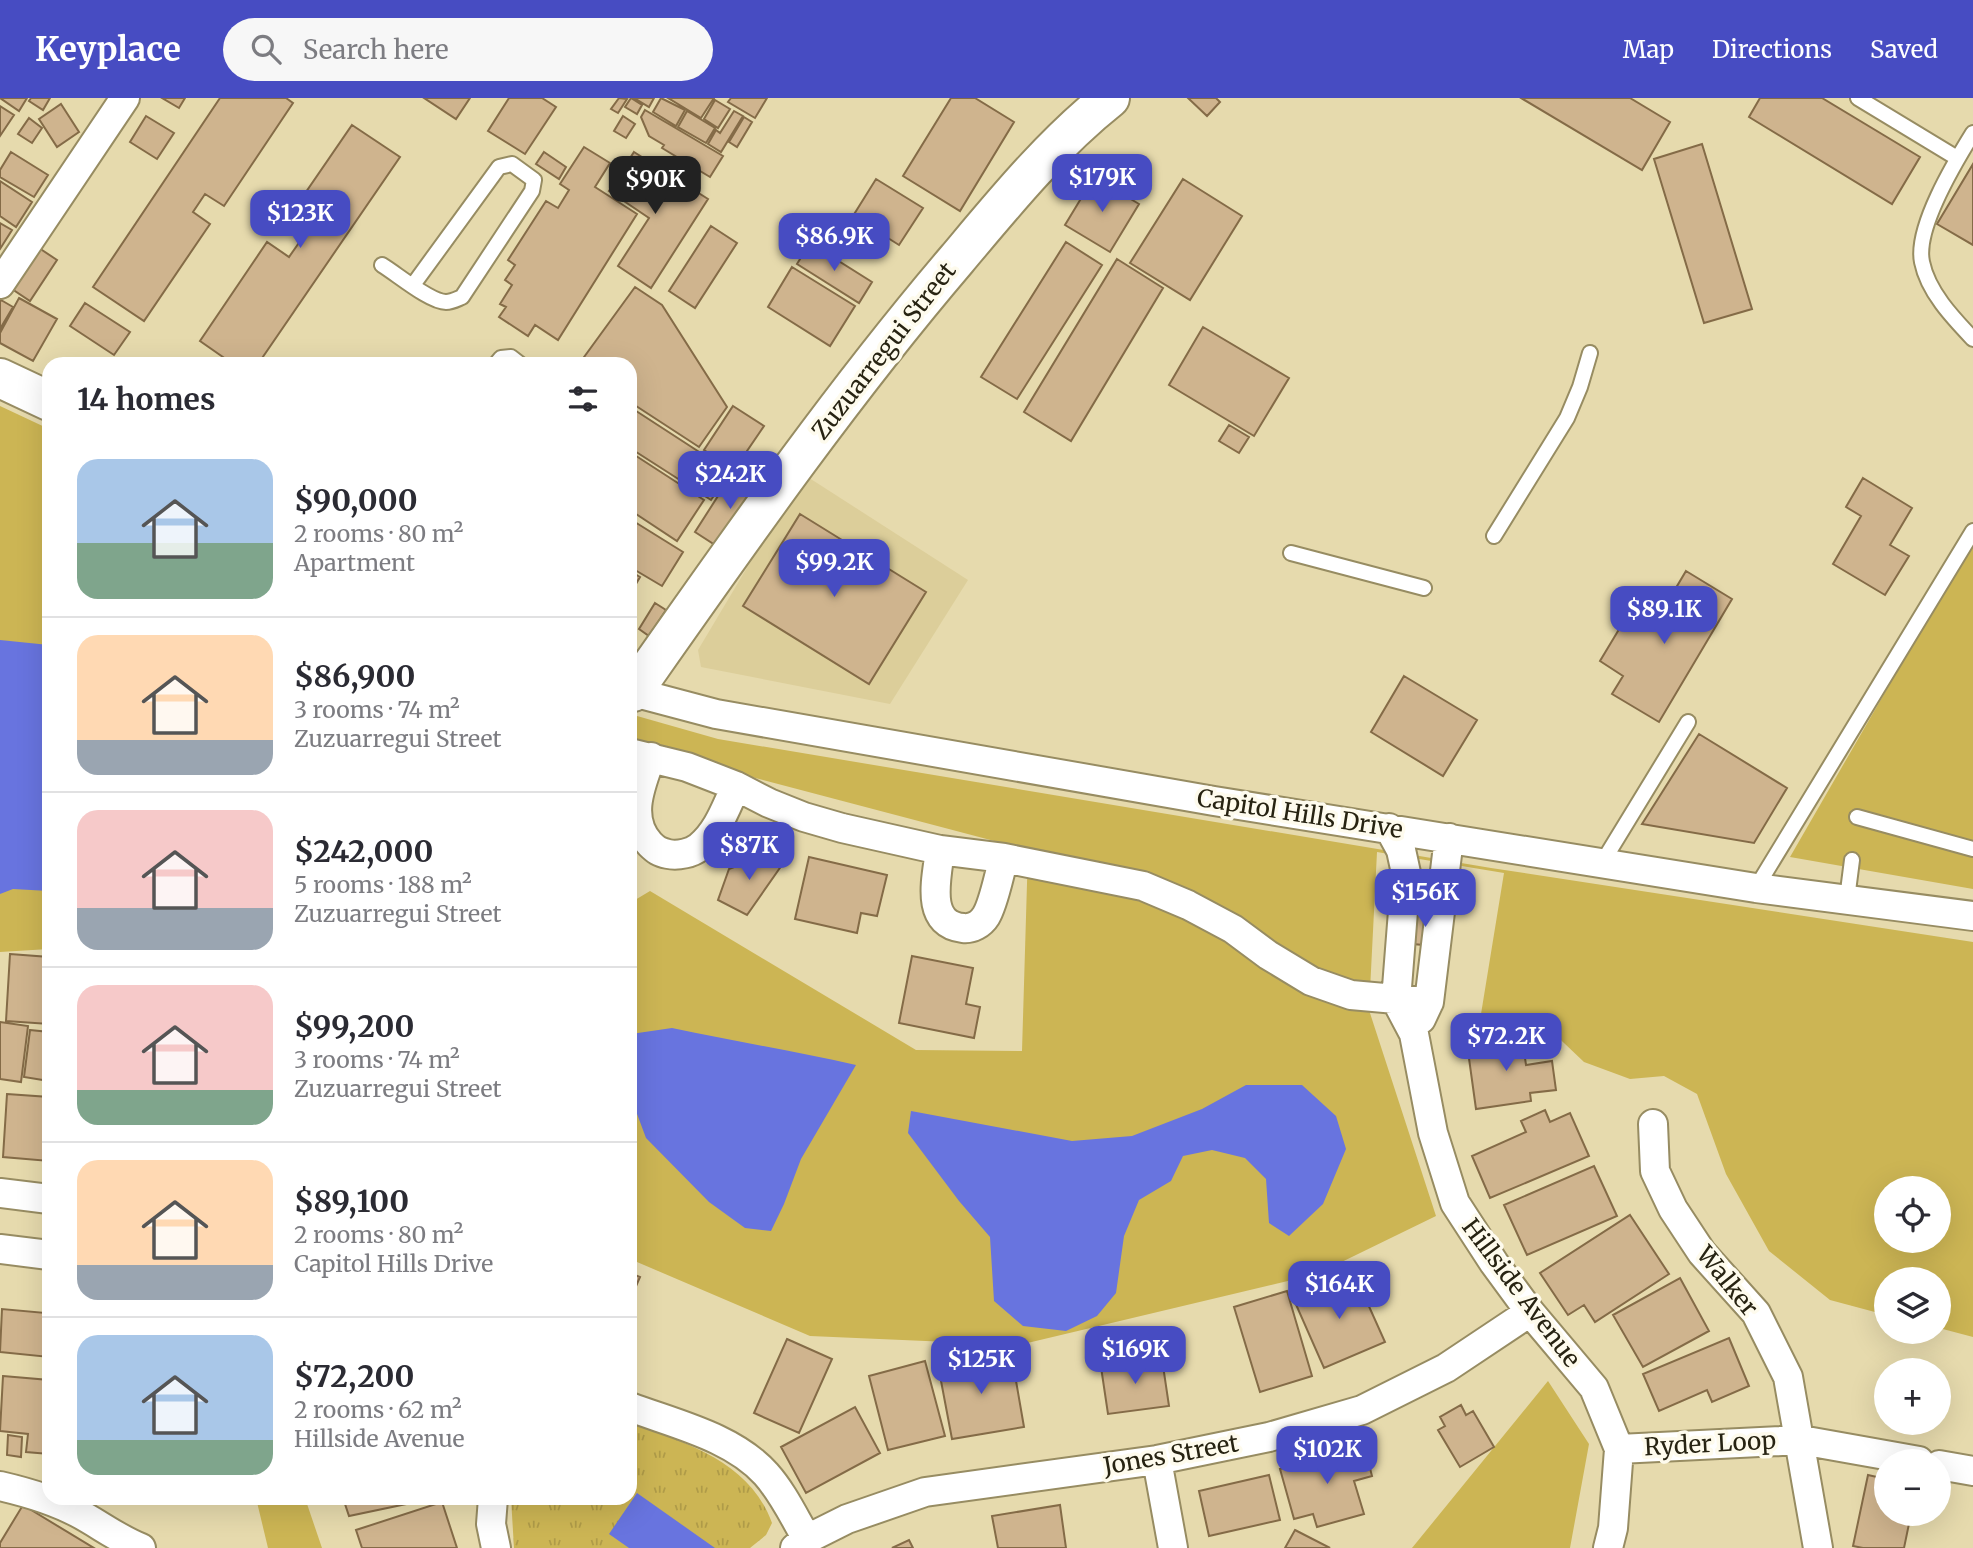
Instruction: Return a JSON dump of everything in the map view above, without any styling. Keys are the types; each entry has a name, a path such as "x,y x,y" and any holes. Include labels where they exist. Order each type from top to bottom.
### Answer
{"street":[{"path":"0,284 125,98"},
{"name":"Zuzuarregui Street","path":"637,684 752,521 916,307 1007,200 1084,118 1110,98"},
{"path":"0,378 42,398"},
{"name":"Capitol Hills Drive","path":"637,692 716,714 1213,801 1756,888 1973,916"},
{"path":"637,828 641,755 736,786 804,817 940,850 1004,858 1143,886 1188,905 1233,929 1268,955 1311,981 1351,995 1429,1002"},
{"path":"637,835 657,851 671,855 697,849 719,821 736,786"},
{"path":"1388,828 1401,850 1406,873 1396,1000"},
{"path":"1414,1034 1429,1002 1449,838"},
{"path":"940,850 935,904 941,919 966,929 977,925 987,915 1004,858"},
{"name":"Hillside Avenue","path":"1396,1000 1414,1034 1433,1133 1455,1203 1494,1264 1530,1312 1594,1388 1619,1449 1613,1528 1608,1548"},
{"name":"Walker","path":"1653,1124 1655,1171 1673,1209 1702,1253 1756,1312 1788,1377 1801,1440"},
{"path":"0,1193 42,1198"},
{"path":"0,1249 42,1254"},
{"name":"Jones Street","path":"801,1544 847,1519 925,1492 1157,1460 1269,1437 1362,1410 1446,1368 1530,1312"},
{"path":"637,1410 711,1437 749,1459 777,1488 801,1544"},
{"name":"Ryder Loop","path":"1619,1449 1801,1440 1874,1453"},
{"name":"Ryder Loop","path":"1801,1440 1818,1548"},
{"path":"1157,1460 1173,1548"},
{"path":"1951,1467 1973,1471"},
{"path":"0,1486 42,1499"},
{"path":"58,1505 76,1512 125,1542 141,1548"},
{"path":"492,1505 491,1524 496,1548"}],"lane":[{"path":"1858,98 1957,159"},
{"path":"1973,133 1957,159 1926,223 1921,261 1929,282 1951,315 1973,339"},
{"path":"382,265 413,285 438,301 449,303 462,297 531,191 534,180 512,164 499,167 413,285"},
{"path":"1494,536 1567,418 1590,353"},
{"path":"1756,888 1973,531"},
{"path":"1291,553 1424,588"},
{"path":"1602,863 1688,722"},
{"path":"1857,817 1973,849"},
{"path":"1847,899 1852,860"}],"shaded area":[{"path":"803,474 968,580 890,704 701,667 698,650"}],"green space":[{"path":"0,406 42,426 42,949 0,952"},
{"path":"1973,540 1973,889 1790,857"},
{"path":"637,716 718,739 1491,868 1973,942 1973,1337 1951,1331 1951,1267 1874,1267 1874,1312 1830,1300 1769,1251 1726,1174 1697,1094 1664,1076 1630,1079 1584,1062 1544,1024 1481,1014 1504,873 1377,852 1369,1010 1436,1216 1317,1274 1019,1345 810,1336 637,1262 637,899 650,891 916,1050 1022,1051 1028,850 637,747"},
{"path":"1548,1381 1589,1444 1570,1548 1412,1548"},
{"path":"637,1425 693,1447 732,1469 762,1502 772,1523 766,1535 750,1548 514,1548 511,1505 637,1505"},
{"path":"258,1505 307,1505 322,1548 268,1548"}],"water":[{"path":"0,640 42,644 42,891 13,889 0,894"},
{"path":"672,1028 856,1065 801,1159 771,1231 745,1228 709,1202 646,1138 637,1114 637,1033"},
{"path":"1246,1085 1302,1085 1336,1116 1346,1149 1323,1204 1289,1236 1269,1223 1266,1179 1245,1158 1212,1150 1183,1156 1171,1181 1139,1200 1124,1236 1116,1293 1097,1316 1066,1331 1023,1326 994,1301 990,1237 908,1133 911,1111 1072,1141 1132,1136 1202,1109"},
{"path":"637,1493 715,1548 629,1548 609,1534 629,1505 637,1505"}],"building":[{"path":"0,98 27,98 19,111"},
{"path":"31,98 50,98 43,110 29,101"},
{"path":"162,98 185,98 179,108"},
{"path":"220,98 286,98 293,103 224,206 205,194 193,212 210,224 144,321 93,287"},
{"path":"424,98 470,98 456,119"},
{"path":"509,98 542,98 556,107 525,154 488,131"},
{"path":"619,98 627,99 618,113 611,109"},
{"path":"631,98 642,105 637,114 625,107"},
{"path":"634,98 654,98 649,107"},
{"path":"661,98 685,110 676,126 653,112"},
{"path":"668,98 714,98 701,118"},
{"path":"731,98 767,98 755,118 728,102"},
{"path":"951,98 975,98 1014,122 960,211 903,176"},
{"path":"1188,98 1216,98 1220,102 1207,116"},
{"path":"1521,98 1630,98 1670,122 1642,170"},
{"path":"1760,98 1822,98 1920,157 1892,204 1749,117"},
{"path":"715,100 730,109 718,128 704,119"},
{"path":"61,104 79,132 57,147 39,119"},
{"path":"0,106 14,115 0,136"},
{"path":"645,110 723,156 710,177 662,148 664,145 649,136 641,117"},
{"path":"687,111 715,128 706,143 678,127"},
{"path":"734,111 743,116 721,152 708,144 716,130 720,133"},
{"path":"146,116 174,133 157,159 130,142"},
{"path":"623,116 635,124 626,138 614,131"},
{"path":"744,117 752,122 737,147 729,142"},
{"path":"29,118 42,128 32,143 18,134"},
{"path":"352,125 400,157 263,357 223,357 200,341 267,242 289,257 303,237 284,224"},
{"path":"1702,144 1752,309 1704,323 1654,159"},
{"path":"584,147 610,163 595,187 637,214 558,340 535,325 528,336 499,317 506,307 500,304 512,285 505,280 515,265 508,260 546,201 558,208 569,190 560,184"},
{"path":"11,152 48,175 34,197 0,177 0,170"},
{"path":"544,152 566,167 559,179 536,164"},
{"path":"634,152 708,199 651,288 618,266 649,218 609,191"},
{"path":"1973,164 1973,245 1937,224"},
{"path":"1094,177 1139,204 1110,252 1065,225"},
{"path":"876,179 923,208 899,245 853,216"},
{"path":"1183,179 1242,216 1190,300 1130,263"},
{"path":"0,181 32,202 16,227 0,216"},
{"path":"0,223 12,230 0,249"},
{"path":"711,226 737,243 695,308 669,291"},
{"path":"1066,242 1102,265 1017,399 981,377"},
{"path":"810,243 872,282 859,303 797,264"},
{"path":"33,244 57,260 30,301 6,285"},
{"path":"1117,259 1163,288 1071,441 1024,412"},
{"path":"792,267 855,306 830,346 768,307"},
{"path":"635,287 662,305 727,407 699,447 637,407 637,357 584,357"},
{"path":"19,298 57,319 33,361 0,343 0,333"},
{"path":"1,300 13,307 0,329 0,302"},
{"path":"85,303 130,332 114,355 70,326"},
{"path":"1203,327 1289,378 1254,436 1169,385"},
{"path":"733,406 764,426 734,470 704,450"},
{"path":"637,412 730,472 711,500 637,452"},
{"path":"1229,425 1249,437 1239,453 1219,441"},
{"path":"637,457 704,500 677,541 637,515"},
{"path":"734,471 764,490 726,552 695,532"},
{"path":"1863,478 1912,508 1890,545 1909,556 1885,595 1833,564 1861,516 1846,507"},
{"path":"800,514 926,592 869,684 743,606"},
{"path":"637,523 683,552 662,586 637,571"},
{"path":"1686,571 1732,599 1659,722 1612,694 1623,676 1600,661 1636,601 1672,622 1679,610 1667,603"},
{"path":"655,603 666,610 649,636 639,629"},
{"path":"1404,676 1477,720 1443,776 1371,732"},
{"path":"1699,734 1787,788 1754,843 1642,824"},
{"path":"775,851 784,862 747,915 718,900 729,869"},
{"path":"809,857 887,875 877,916 861,913 857,933 795,919"},
{"path":"1416,911 1436,913 1434,946 1413,944"},
{"path":"10,954 42,956 42,1024 6,1021"},
{"path":"912,956 973,968 966,1004 980,1007 974,1038 899,1023"},
{"path":"0,1022 28,1026 21,1082 0,1079"},
{"path":"30,1030 42,1031 42,1080 24,1077"},
{"path":"1522,1036 1526,1065 1552,1061 1556,1090 1530,1093 1531,1101 1476,1109 1467,1044"},
{"path":"7,1094 42,1096 42,1160 3,1157"},
{"path":"1545,1110 1550,1122 1570,1113 1589,1156 1490,1198 1472,1156 1526,1132 1521,1121"},
{"path":"1594,1166 1617,1216 1527,1255 1504,1205"},
{"path":"1630,1215 1669,1274 1595,1322 1584,1305 1568,1315 1540,1273"},
{"path":"1354,1273 1385,1342 1324,1368 1294,1300"},
{"path":"1680,1278 1709,1331 1643,1367 1613,1315"},
{"path":"1287,1291 1312,1376 1260,1392 1234,1307"},
{"path":"2,1309 42,1313 42,1356 0,1352"},
{"path":"1158,1330 1162,1359 1101,1367 1097,1338"},
{"path":"1729,1338 1749,1386 1712,1402 1707,1390 1659,1411 1643,1374"},
{"path":"787,1339 832,1359 799,1433 754,1413"},
{"path":"1011,1352 1024,1427 952,1439 938,1365"},
{"path":"1162,1359 1169,1406 1108,1414 1101,1367"},
{"path":"925,1361 945,1436 888,1450 869,1376"},
{"path":"3,1376 42,1379 42,1453 26,1452 28,1434 0,1431"},
{"path":"1461,1405 1466,1415 1473,1411 1494,1447 1460,1467 1438,1430 1445,1426 1440,1417"},
{"path":"855,1407 880,1453 806,1493 781,1447"},
{"path":"8,1435 22,1437 21,1457 7,1455"},
{"path":"1364,1445 1372,1476 1354,1481 1364,1514 1317,1527 1313,1514 1294,1519 1280,1469"},
{"path":"1269,1475 1280,1520 1209,1536 1199,1491"},
{"path":"1868,1475 1874,1476 1874,1526 1909,1526 1904,1548 1853,1546"},
{"path":"23,1505 94,1548 0,1548 0,1543"},
{"path":"345,1505 402,1505 349,1516"},
{"path":"433,1505 443,1505 457,1548 362,1548 356,1530"},
{"path":"1060,1505 1066,1548 998,1548 992,1516"},
{"path":"1295,1530 1330,1548 1285,1548"},
{"path":"909,1540 913,1548 892,1548"}]}
